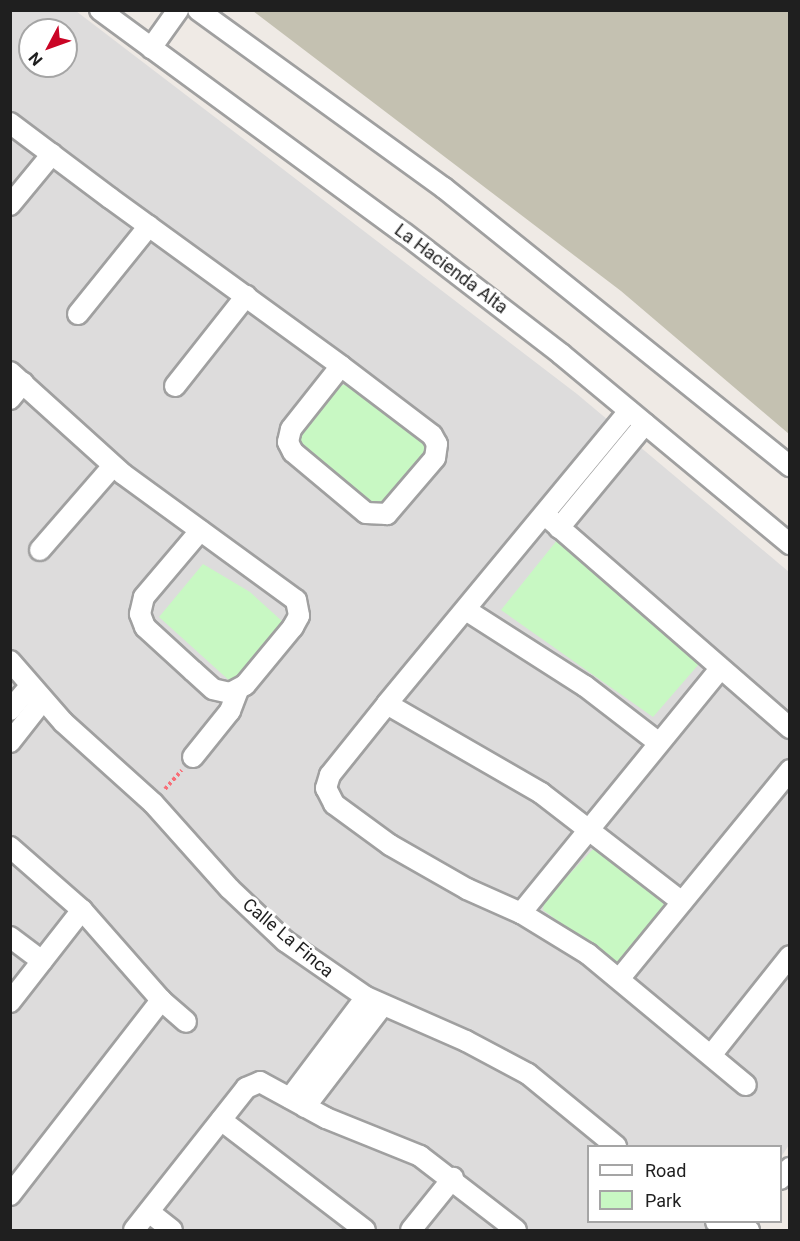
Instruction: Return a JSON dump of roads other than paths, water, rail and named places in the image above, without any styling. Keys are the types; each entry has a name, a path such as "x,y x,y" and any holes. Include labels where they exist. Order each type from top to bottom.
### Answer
{"street":[{"name":"La Hacienda Alta","path":"100,10 404,233 629,411 789,544"},
{"path":"151,48 178,10"},
{"path":"198,10 462,203 789,466"},
{"path":"10,123 341,366 432,435 437,444 435,458 387,514 366,513 293,452 288,442 291,429 341,366"},
{"path":"10,205 52,154"},
{"path":"78,314 149,226"},
{"path":"176,386 246,296"},
{"path":"10,399 17,378 113,466 200,531 292,594 299,608 293,627 238,690 230,711 193,757"},
{"path":"552,521 629,411"},
{"path":"645,424 466,610 330,775 326,788 330,800 428,868 521,913 620,978 746,1085"},
{"path":"39,550 113,466"},
{"path":"552,521 789,728"},
{"path":"200,531 144,597 141,621 213,689 238,690"},
{"path":"466,610 585,686 659,743"},
{"name":"Calle La Finca","path":"10,661 36,693 153,803 257,915 311,961 374,1001 466,1041 528,1074 615,1145"},
{"path":"521,913 720,670"},
{"path":"10,710 36,693"},
{"path":"10,742 36,693"},
{"path":"387,704 513,775 682,902"},
{"path":"620,978 789,770"},
{"path":"10,847 82,910 161,1000 186,1022"},
{"path":"10,1002 82,910"},
{"path":"10,937 42,961"},
{"path":"712,1054 789,956"},
{"path":"10,1195 161,1000"},
{"path":"298,1103 374,1001"},
{"path":"134,1230 221,1120 255,1082 420,1156 453,1178 516,1230"},
{"path":"221,1120 365,1230"},
{"path":"411,1230 453,1178"},
{"path":"149,1212 172,1230"},
{"path":"726,1223 745,1227"}]}
